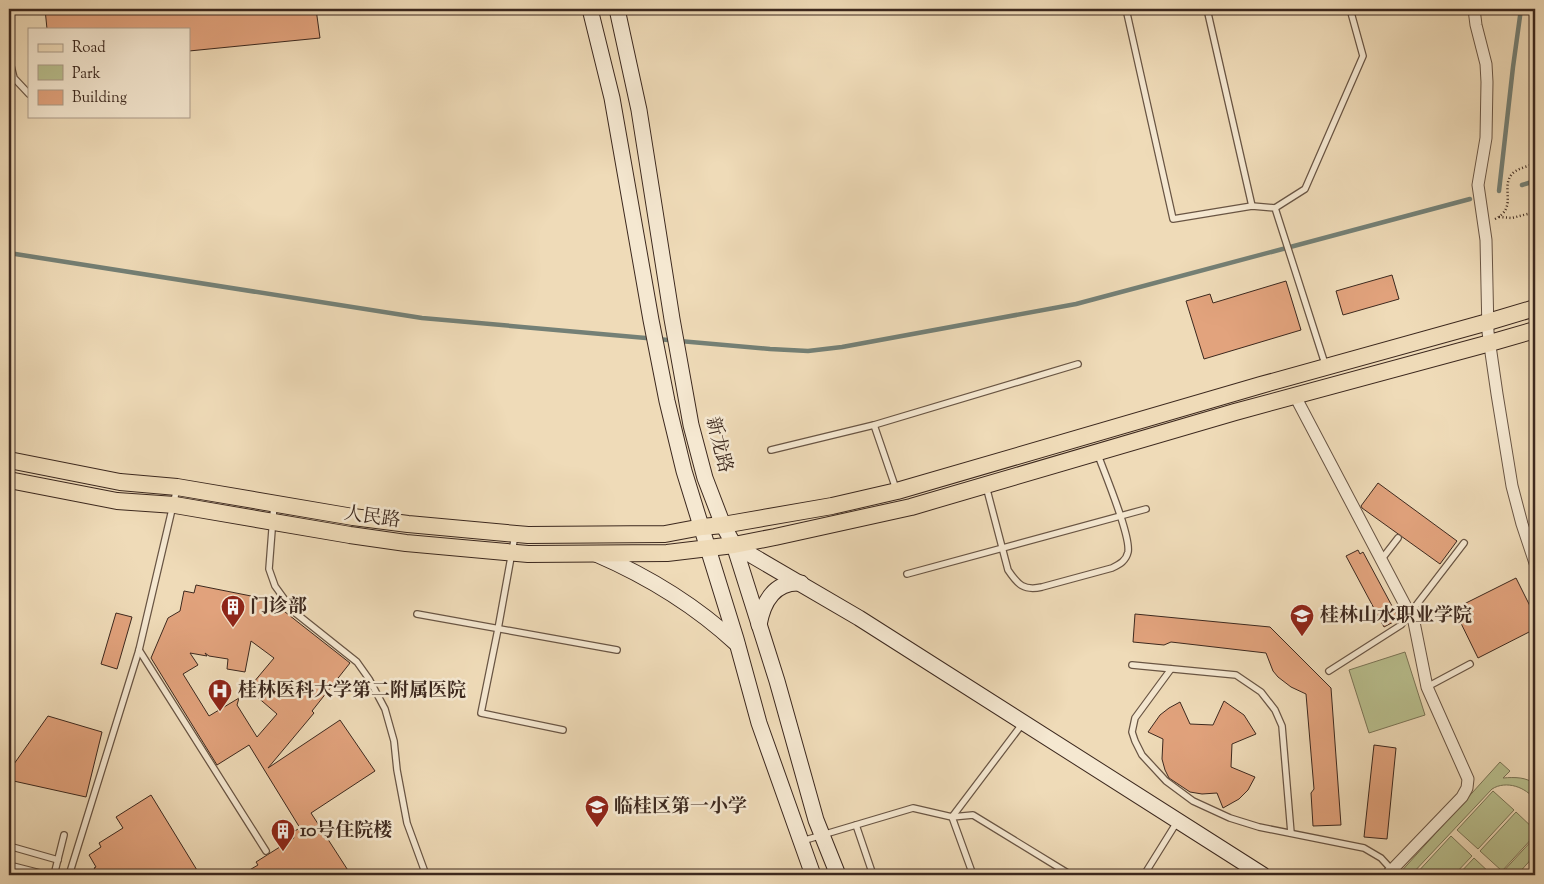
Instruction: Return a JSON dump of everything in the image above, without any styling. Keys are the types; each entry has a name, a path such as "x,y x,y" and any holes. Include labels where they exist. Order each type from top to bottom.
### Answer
{"main road":[{"name":"新龙路","path":"590,9 612,98 651,320 667,401 684,471 759,723 813,875"},
{"name":"新龙路","path":"617,9 639,110 691,426 705,478 723,525 734,545 777,681 816,820 838,875"},
{"name":"人民路","path":"9,460 120,482 177,487 408,524 515,534 665,534 832,506 897,491 1535,308"},
{"name":"人民路","path":"9,480 117,501 174,505 350,536 406,543 528,554 667,553 734,545 911,507 1295,396 1535,330"},
{"path":"734,545 859,618 1263,875"},
{"path":"596,554 622,565 670,592 723,631 737,644"},
{"path":"759,625 762,610 774,591 790,582 801,584"}],"street":[{"path":"1474,9 1487,74 1486,133 1478,186 1485,224 1488,256 1488,322 1490,343 1512,486 1535,563"},
{"path":"1295,396 1410,615 1416,629 1427,686 1465,768 1468,779 1467,788 1462,796 1390,872"}],"lane":[{"path":"1126,9 1173,220 1252,206 1275,208 1305,189 1363,56 1350,9"},
{"path":"1208,9 1252,206"},
{"path":"9,58 14,78 28,93"},
{"path":"1275,208 1326,367"},
{"path":"771,450 874,425 1078,364"},
{"path":"874,425 897,491"},
{"path":"986,485 1008,570 1014,579 1027,589 1042,587 1120,564 1128,554 1128,537 1097,453"},
{"path":"72,875 70,872 139,650 177,487"},
{"path":"274,504 269,569 275,586 294,611 357,662 369,679 385,709 394,741 397,770 407,824 426,875"},
{"path":"907,574 1146,509"},
{"path":"515,534 481,713 563,730"},
{"path":"1381,560 1398,538"},
{"path":"1329,671 1402,625 1464,543"},
{"path":"417,614 617,650"},
{"path":"139,650 266,851"},
{"path":"1427,686 1470,664"},
{"path":"1132,665 1236,675 1262,692 1275,710 1282,726 1291,833"},
{"path":"1171,670 1135,718 1132,732 1142,755 1166,782 1193,801 1230,818 1259,827 1364,848 1381,858 1390,872"},
{"path":"952,817 1023,723"},
{"path":"800,842 913,808 952,817 973,815 1071,875"},
{"path":"952,817 973,875"},
{"path":"1144,875 1178,822"},
{"path":"856,825 873,875"},
{"path":"54,875 64,835"},
{"path":"9,846 58,860"},
{"path":"9,865 48,875"}],"path":[{"path":"1485,224 1504,213 1508,203 1508,183 1511,175 1520,169 1535,164"},
{"path":"1499,217 1512,218 1535,212"}],"green space":[{"path":"1405,652 1425,715 1369,733 1349,670"},
{"path":"1500,762 1510,771 1503,778 1520,778 1535,784 1535,800 1521,788 1509,785 1497,786 1492,789 1411,875 1398,875"},
{"path":"1493,791 1514,810 1478,849 1457,830"},
{"path":"1516,812 1535,830 1535,835 1502,871 1480,851"},
{"path":"1451,836 1472,856 1454,875 1415,875"},
{"path":"1535,837 1535,855 1517,875 1500,875"},
{"path":"1474,858 1492,875 1458,875"}],"building":[{"path":"45,9 316,9 320,38 190,51 190,28 47,28"},
{"path":"1392,275 1399,299 1343,315 1336,291"},
{"path":"1286,281 1301,330 1204,359 1186,301 1210,294 1213,303"},
{"path":"1378,483 1457,541 1440,564 1362,508 1361,506"},
{"path":"1358,550 1360,554 1363,552 1399,619 1384,627 1346,556"},
{"path":"1516,578 1535,616 1535,629 1478,658 1454,609"},
{"path":"196,585 281,602 280,608 350,663 312,711 314,713 268,768 340,720 375,771 311,813 351,875 241,875 258,865 256,862 294,838 291,833 300,828 249,745 217,765 151,658 168,618 180,611 184,591 194,593","holes":["251,641 274,658 248,689 277,714 257,737 237,705 239,698 209,716 183,674 198,665 190,653 207,656 205,653 209,656 228,659 227,669 245,672"]},
{"path":"116,613 132,617 117,669 101,664"},
{"path":"1135,614 1270,627 1331,688 1341,825 1313,826 1311,793 1314,789 1306,694 1291,687 1278,677 1273,671 1266,653 1171,642 1164,645 1133,642"},
{"path":"1224,701 1244,715 1256,734 1232,744 1231,767 1255,777 1248,790 1239,799 1223,808 1217,793 1202,794 1190,792 1169,778 1162,759 1163,739 1148,732 1160,715 1180,702 1190,724 1213,725"},
{"path":"48,716 102,732 86,797 9,780 9,771"},
{"path":"1374,745 1396,748 1387,839 1364,837"},
{"path":"151,795 200,875 99,875 89,855 101,847 99,843 123,828 116,817"}],"waterway":[{"path":"1499,191 1521,9"},
{"path":"1522,185 1535,181"},
{"path":"9,253 422,318 808,351 842,347 1076,304 1470,199"}],"place":[{"name":"门诊部","path":"233,628"},
{"name":"桂林山水职业学院","path":"1302,637"},
{"name":"桂林医科大学第二附属医院","path":"220,712"},
{"name":"临桂区第一小学","path":"597,828"},
{"name":"10号住院楼","path":"283,852"}]}
